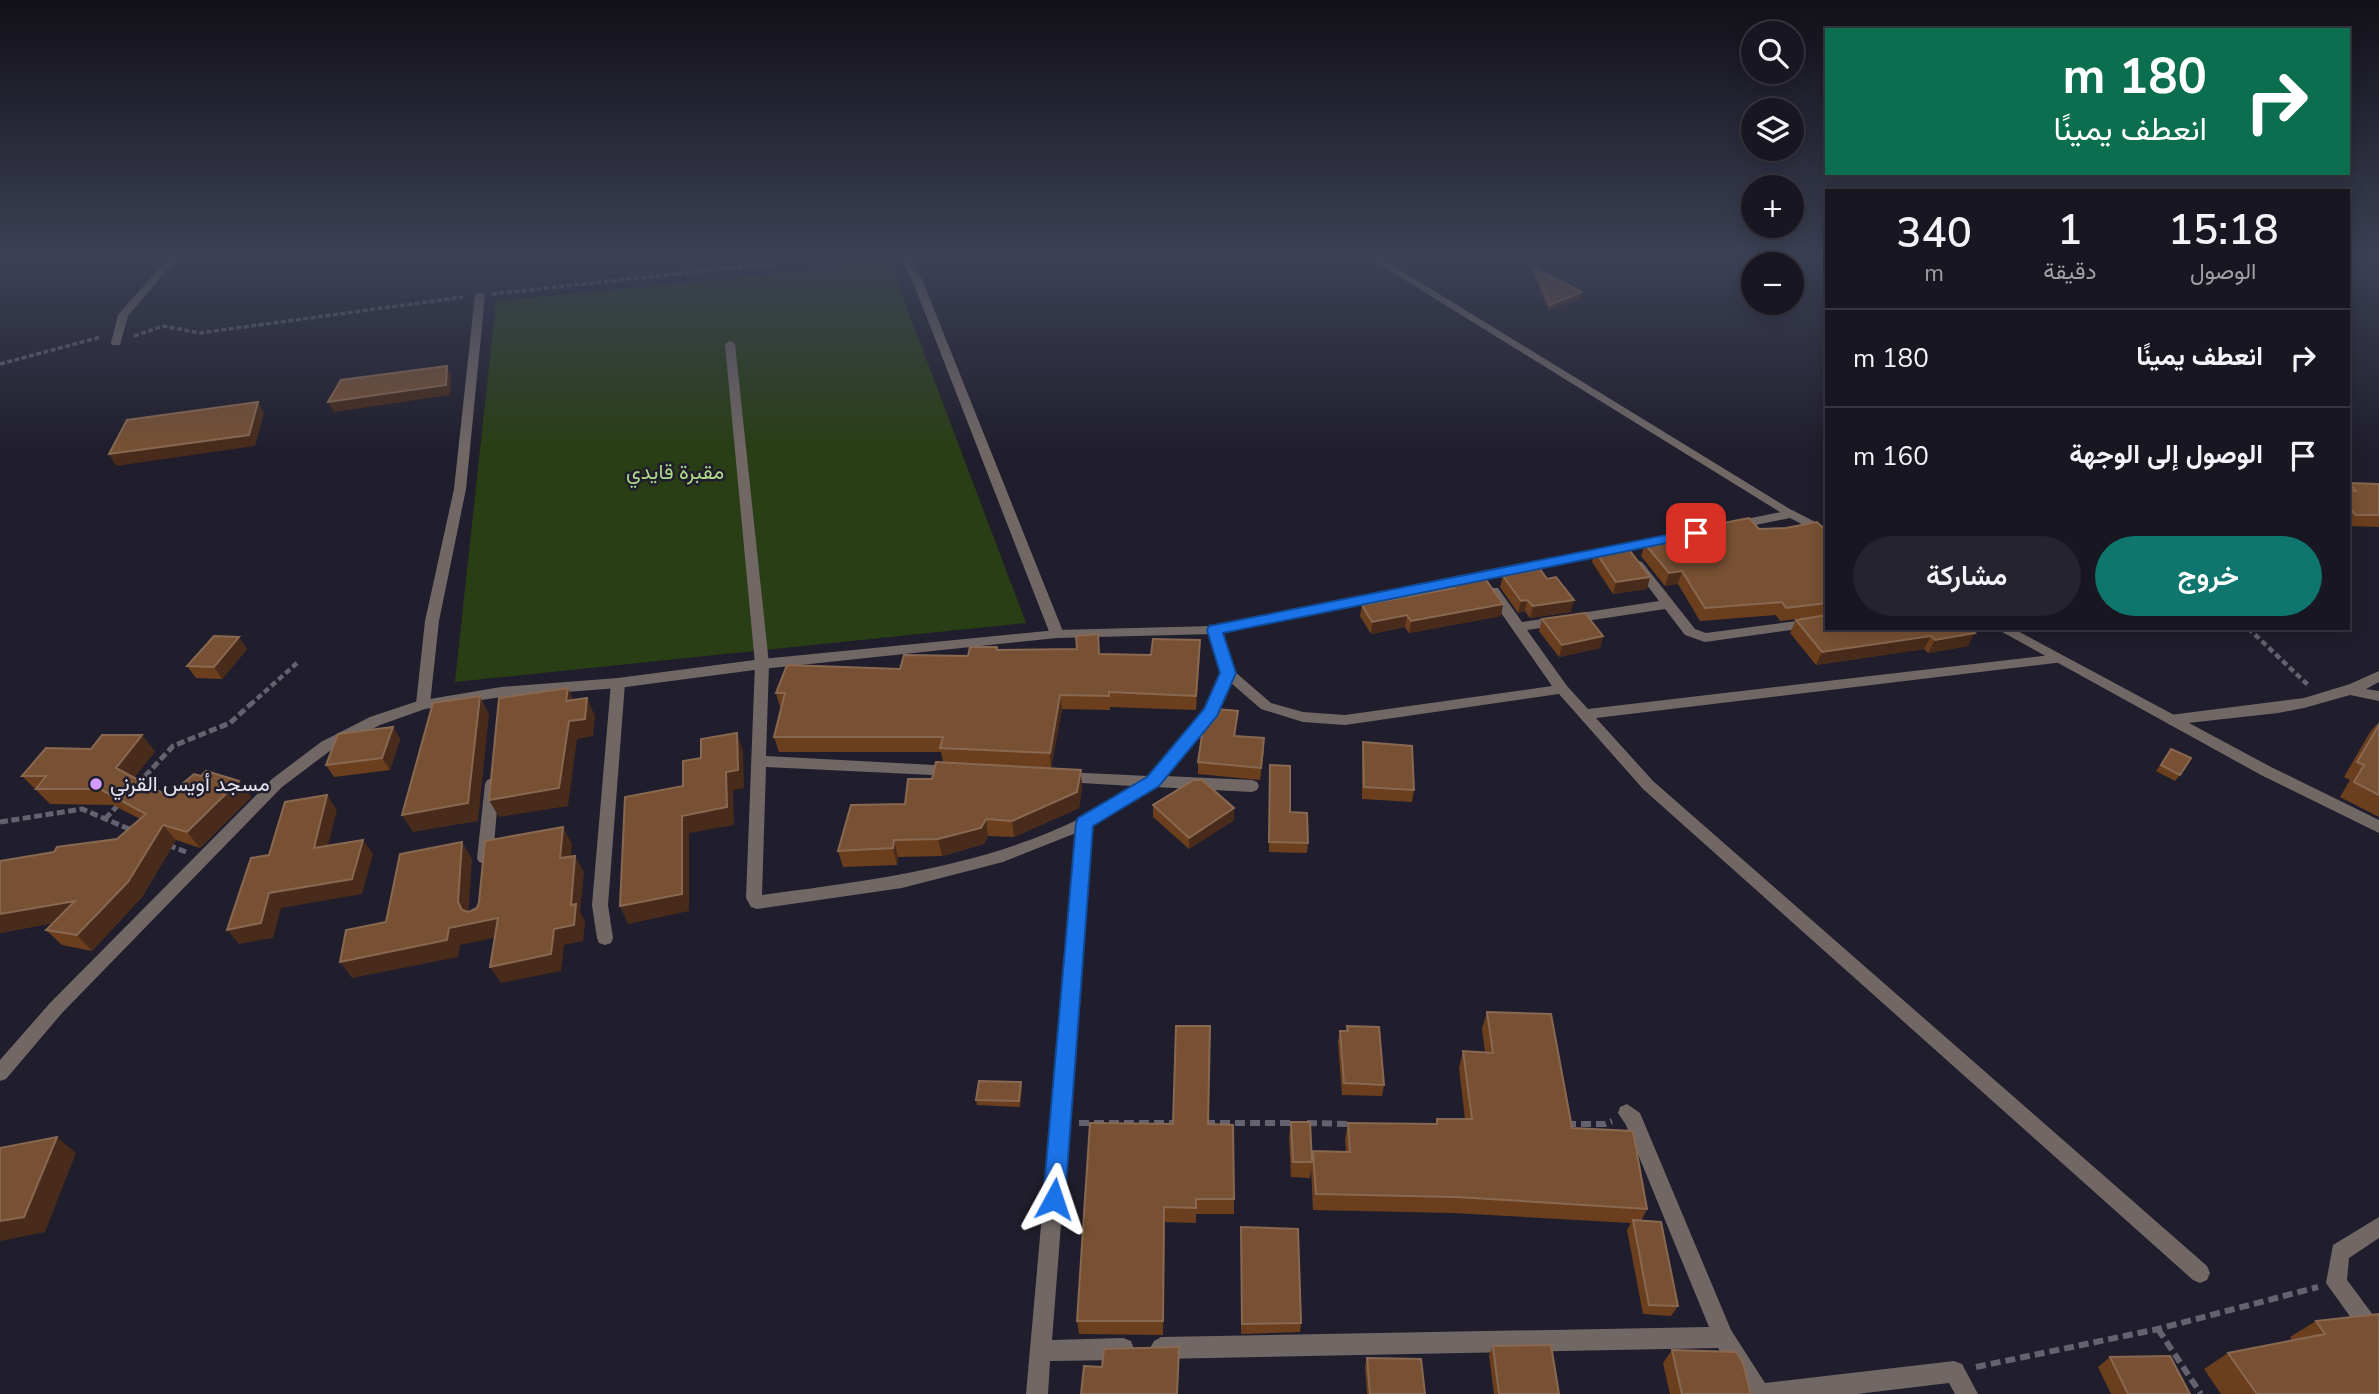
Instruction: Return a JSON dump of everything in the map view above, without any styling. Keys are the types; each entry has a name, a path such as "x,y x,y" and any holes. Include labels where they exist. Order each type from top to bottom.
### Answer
{"street":[{"path":"116,342 121,321"},
{"path":"423,704 432,621 460,489 477,321"},
{"path":"934,321 1058,634"},
{"path":"1475,321 1825,532"},
{"path":"730,344 762,664 754,898 763,903 902,882 1003,856 1085,823 1153,781 1211,712 1228,673"},
{"path":"0,1073 56,1008 200,858 277,783 326,746 375,721 423,704 500,699 762,664 1058,634 1214,630 1792,514"},
{"path":"1625,547 1690,632 1705,638 1825,621"},
{"path":"1482,575 1562,689 1648,785 1702,836 2200,1273"},
{"path":"1519,627 1668,604"},
{"path":"1214,630 1228,673 1266,706 1303,717 1345,720 1562,689"},
{"path":"2005,630 2170,720 2379,827"},
{"path":"1584,714 2059,659"},
{"path":"2170,720 2323,700 2354,691 2379,676"},
{"path":"605,938 600,905 618,683"},
{"path":"2354,691 2379,696"},
{"path":"759,761 966,772"},
{"path":"483,879 494,772"},
{"path":"1046,776 1252,786"},
{"path":"1037,1394 1085,823"},
{"path":"1627,1113 1633,1119 1724,1337 1762,1394 1954,1372 1967,1394"},
{"path":"2379,1227 2340,1252 2336,1283 2379,1340"},
{"path":"1040,1351 1724,1337"}],"path":[{"path":"0,364 112,334 116,342 163,326 200,333 288,321"},
{"path":"2250,630 2323,700"},
{"path":"131,791 173,746 230,723 297,663"},
{"path":"105,819 122,800"},
{"path":"0,822 82,809 141,833"},
{"path":"164,843 200,858"},
{"path":"1564,1124 1605,1124 1627,1113"},
{"path":"1061,1123 1187,1123"},
{"path":"1201,1123 1354,1124"},
{"path":"1954,1372 2158,1329 2336,1283"},
{"path":"2158,1329 2201,1394"}],"green space":[{"name":"مقبرة قايدي","path":"494,321 912,321 1026,623 455,682"}],"building":[{"path":"447,366 446,385 328,402 341,380"},
{"path":"258,402 249,435 109,454 127,420"},
{"path":"2350,483 2379,484 2379,515 2356,515 2350,509 2350,490 2356,491"},
{"path":"1749,518 1759,529 1786,528 1817,522 1825,530 1825,603 1786,608 1782,602 1705,608 1682,571 1669,573 1645,544 1709,536 1702,527"},
{"path":"1627,547 1650,577 1616,582 1595,551"},
{"path":"1540,569 1547,579 1556,577 1574,600 1533,606 1527,600 1521,601 1503,576"},
{"path":"1484,577 1503,604 1411,621 1407,615 1372,622 1362,605 1454,588 1451,583"},
{"path":"1585,613 1603,636 1562,645 1542,619"},
{"path":"1825,615 1825,630 1972,630 1975,633 1935,640 1931,636 1822,652 1796,620"},
{"path":"1098,634 1099,654 1151,655 1153,639 1200,640 1196,696 1109,692 1109,696 1060,695 1050,753 940,748 943,737 774,737 785,693 776,693 787,665 900,669 904,655 968,656 970,647 997,647 997,650 1077,649 1076,636"},
{"path":"214,636 239,637 214,667 187,666"},
{"path":"568,688 566,701 587,698 585,719 569,721 559,788 489,800 499,698"},
{"path":"480,696 468,803 402,815 433,703"},
{"path":"1216,709 1238,711 1234,736 1264,738 1261,768 1198,762 1204,722"},
{"path":"2379,725 2379,795 2354,782 2364,765 2357,762"},
{"path":"393,727 382,758 326,765 338,734"},
{"path":"737,733 738,770 726,772 727,807 682,816 682,894 620,906 625,797 683,786 683,761 701,758 701,739"},
{"path":"102,735 142,735 116,768 168,796 194,774 201,776 206,771 239,781 187,832 163,825 128,882 77,935 46,930 75,901 0,914 0,861 54,852 57,847 117,839 146,814 100,789 36,789 46,776 22,776 46,748 91,749"},
{"path":"1363,742 1412,746 1414,790 1364,787"},
{"path":"2171,749 2191,758 2180,775 2161,765"},
{"path":"936,762 1081,770 1077,792 1012,821 986,819 981,828 938,839 894,840 893,848 838,851 851,805 905,804 908,779 932,779"},
{"path":"1270,765 1290,766 1290,812 1307,813 1308,843 1269,842"},
{"path":"1194,780 1202,780 1234,808 1189,838 1153,805"},
{"path":"327,795 314,848 363,840 352,879 269,893 261,923 227,930 251,858 269,855 285,802"},
{"path":"563,827 560,858 575,856 571,905 576,904 574,925 554,929 551,954 490,967 498,918 449,928 447,940 340,962 346,930 386,922 400,854 462,842 458,902 462,910 469,912 477,908 479,902 485,841"},
{"path":"1487,1012 1551,1014 1572,1128 1633,1131 1647,1209 1457,1197 1316,1194 1313,1151 1350,1152 1348,1123 1437,1124 1437,1119 1472,1119 1463,1051 1493,1053"},
{"path":"1176,1026 1210,1026 1208,1124 1233,1125 1234,1199 1196,1199 1196,1208 1164,1207 1163,1321 1077,1321 1090,1123 1173,1124"},
{"path":"1347,1026 1379,1027 1384,1085 1344,1083 1340,1031 1348,1031"},
{"path":"979,1081 1021,1082 1019,1101 976,1100"},
{"path":"1291,1122 1310,1122 1312,1162 1293,1162"},
{"path":"57,1137 24,1217 0,1221 0,1148"},
{"path":"1633,1220 1661,1222 1678,1306 1649,1305"},
{"path":"1241,1227 1298,1229 1301,1323 1242,1324"},
{"path":"2379,1314 2379,1394 2257,1394 2228,1353 2325,1334 2316,1321"},
{"path":"1551,1345 1559,1394 1499,1394 1493,1346"},
{"path":"1179,1347 1177,1394 1081,1394 1084,1366 1102,1367 1104,1349"},
{"path":"1672,1350 1736,1352 1743,1363 1751,1394 1682,1394"},
{"path":"2170,1356 2190,1394 2128,1394 2110,1357"},
{"path":"1367,1358 1421,1359 1425,1394 1370,1394"}],"place":[{"name":"مسجد أويس القرني","path":"96,784"}],"route":[{"path":"1054,1199 1085,823 1153,781 1211,712 1228,673 1214,630 1696,533"}]}
